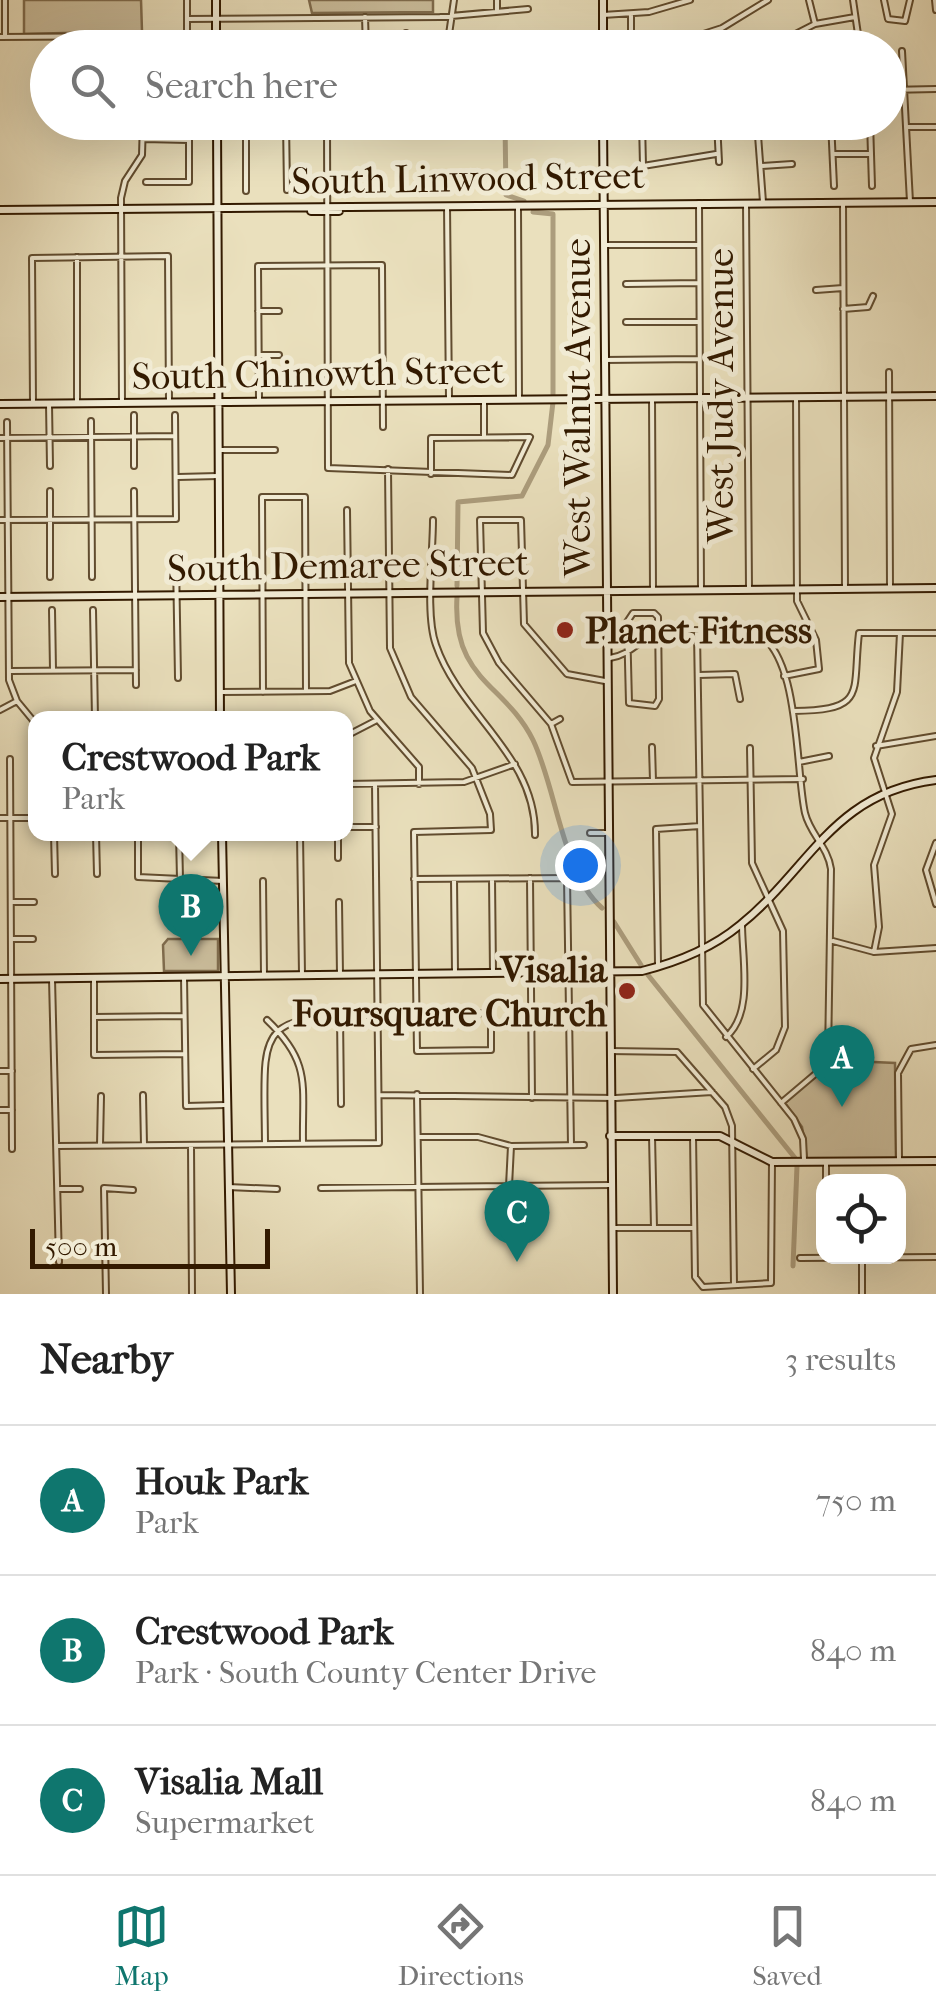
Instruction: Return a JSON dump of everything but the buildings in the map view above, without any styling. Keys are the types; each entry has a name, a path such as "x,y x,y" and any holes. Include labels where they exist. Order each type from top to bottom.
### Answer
{"street":[{"path":"186,0 187,30"},
{"path":"216,0 216,30"},
{"path":"450,30 454,0"},
{"path":"497,0 497,10"},
{"path":"603,0 603,30"},
{"path":"603,15 631,14 690,0"},
{"path":"714,30 768,0"},
{"path":"810,0 816,24"},
{"path":"854,0 858,30"},
{"path":"884,0 888,20 905,21 910,0"},
{"path":"935,0 936,10"},
{"path":"4,2 3,37 30,37"},
{"path":"187,19 452,16 528,8"},
{"path":"631,14 631,30"},
{"path":"802,30 856,16"},
{"path":"366,18 366,30"},
{"path":"906,89 936,90"},
{"path":"906,108 910,202"},
{"path":"908,127 936,127"},
{"path":"122,403 122,188 140,161 143,140"},
{"path":"146,182 189,182 189,140"},
{"path":"216,140 220,711"},
{"path":"246,140 246,191"},
{"path":"286,140 287,190"},
{"path":"327,140 328,468 431,474 512,475 530,437 431,438 431,474"},
{"name":"West Walnut Avenue","path":"603,140 613,1294"},
{"path":"642,140 643,166 716,154 721,148 720,140"},
{"path":"759,140 763,205"},
{"path":"832,140 834,186"},
{"path":"871,140 872,186"},
{"path":"716,154 718,162"},
{"path":"833,154 872,154"},
{"path":"762,166 792,164"},
{"name":"South Linwood Street","path":"843,204 936,203"},
{"name":"South Linwood Street","path":"0,212 936,203"},
{"path":"843,204 845,589"},
{"path":"700,205 701,590"},
{"name":"West Judy Avenue","path":"746,205 749,590"},
{"path":"447,207 449,400"},
{"path":"518,207 519,399"},
{"path":"30,214 64,209"},
{"name":"South Linwood Street","path":"0,212 121,211"},
{"path":"604,245 699,245"},
{"path":"33,404 32,258 121,256 168,256 169,402"},
{"path":"77,257 78,404"},
{"path":"259,401 258,266 382,265 382,427"},
{"path":"626,284 699,283"},
{"path":"816,290 844,288"},
{"path":"843,309 866,308 874,296"},
{"path":"258,311 279,310"},
{"path":"626,322 699,322"},
{"path":"258,355 279,355"},
{"path":"604,360 700,359"},
{"path":"889,372 890,589"},
{"name":"South Chinowth Street","path":"0,404 936,396"},
{"path":"784,676 818,671 818,646 799,606 797,590 796,397"},
{"path":"652,398 653,590"},
{"path":"484,399 484,437"},
{"path":"49,404 50,466"},
{"path":"134,415 134,466"},
{"path":"0,520 176,519 175,415"},
{"path":"91,421 92,577"},
{"path":"6,422 3,438 8,520 4,597 8,671 17,701 28,714"},
{"path":"3,438 175,436"},
{"path":"218,450 275,450"},
{"path":"388,469 390,648 409,693 469,764 490,814 491,830 414,832 416,1051 491,1050 491,1013 416,1014"},
{"path":"176,477 218,476"},
{"path":"50,491 50,577"},
{"path":"134,491 136,686"},
{"path":"263,692 262,497 304,496 306,691"},
{"path":"347,510 348,652 356,681 377,720 419,767 419,784"},
{"path":"433,520 434,638 448,675 503,742 515,764 534,813 535,835"},
{"path":"606,681 578,679 562,670 524,624 521,520 480,520 483,633 493,655 550,724 572,782 802,779"},
{"path":"176,560 178,678"},
{"name":"South Demaree Street","path":"4,597 936,588"},
{"path":"52,610 53,670"},
{"path":"93,610 95,711"},
{"path":"656,614 658,633 659,699 655,706 629,702 628,615 656,614"},
{"path":"605,658 628,654 658,633 753,631 772,644 793,711 806,820 820,838 831,870 828,1057 820,1070 781,1103"},
{"path":"697,633 703,1004 799,1127 804,1162"},
{"path":"793,711 828,710 850,701 858,684 859,633 936,633"},
{"path":"874,952 879,926 874,865 891,820 875,768 876,746 898,692 900,633"},
{"path":"8,671 136,670"},
{"path":"699,675 735,674 740,699"},
{"path":"220,692 337,689 356,681"},
{"path":"0,710 17,701"},
{"path":"550,724 560,719"},
{"path":"353,732 377,720"},
{"path":"876,746 936,736"},
{"path":"652,747 653,780"},
{"path":"750,748 752,863 783,931 785,1027 776,1050 753,1068"},
{"path":"799,762 829,756"},
{"path":"10,758 12,1148"},
{"path":"353,784 476,779 515,764"},
{"path":"0,979 609,973 658,967 701,951 742,924 820,838 886,794 936,780"},
{"path":"58,1146 379,1143 375,784"},
{"path":"0,818 28,818"},
{"path":"658,967 656,827 700,826"},
{"path":"353,828 376,827"},
{"path":"590,833 607,834"},
{"path":"54,841 55,874"},
{"path":"96,841 97,874"},
{"path":"138,841 138,877 222,882"},
{"path":"179,841 180,881"},
{"path":"222,841 230,1294"},
{"path":"300,841 302,975"},
{"path":"338,841 338,858"},
{"path":"936,844 926,870 936,904"},
{"path":"530,878 532,1098"},
{"path":"414,879 568,878 571,1145"},
{"path":"454,879 455,974"},
{"path":"492,879 493,974"},
{"path":"263,882 264,976"},
{"path":"12,902 34,902"},
{"path":"339,902 340,975"},
{"path":"726,1037 736,1028 742,1012 742,924"},
{"path":"12,939 33,939"},
{"path":"832,941 874,952 936,948"},
{"path":"184,977 186,1106 226,1105"},
{"path":"94,978 94,1055 184,1054"},
{"path":"52,979 59,1262"},
{"path":"340,1015 341,1104"},
{"path":"265,1144 264,1059 278,1030 307,1016 378,1015"},
{"path":"94,1017 184,1016"},
{"path":"268,1020 301,1063 303,1143"},
{"path":"899,1161 898,1073 904,1054 920,1045 936,1045"},
{"path":"610,1051 677,1052 730,1116 734,1286"},
{"path":"0,1071 12,1071"},
{"path":"379,1095 610,1098 712,1092"},
{"path":"417,1094 420,1294"},
{"path":"143,1095 144,1145"},
{"path":"100,1146 101,1096"},
{"path":"0,1110 12,1110"},
{"path":"610,1136 732,1140 753,1156 772,1162 936,1161"},
{"path":"652,1136 654,1228"},
{"path":"692,1136 698,1284 771,1282 772,1162"},
{"path":"418,1138 456,1137 511,1146 584,1145"},
{"path":"456,1137 456,1146"},
{"path":"532,1138 532,1146"},
{"path":"191,1145 192,1294"},
{"path":"508,1186 511,1146"},
{"path":"826,1162 826,1174"},
{"path":"322,1188 611,1185"},
{"path":"228,1187 277,1189"},
{"path":"106,1294 104,1188 134,1190"},
{"path":"58,1189 80,1189"},
{"path":"612,1228 694,1228"},
{"path":"906,1257 936,1257"},
{"path":"800,1258 816,1258"},
{"path":"862,1264 862,1294"}],"shaded area":[{"path":"24,0 141,0 142,30 30,30 30,34 24,34"},
{"path":"309,0 433,0 433,12 312,13"},
{"path":"168,939 218,939 218,971 164,971 163,945"},
{"path":"829,1060 895,1063 896,1158 807,1159 802,1127 785,1103"}],"waterway":[{"path":"505,140 506,195 524,201"},
{"path":"533,212 553,214 553,394"},
{"path":"457,586 458,502 522,496 548,445 553,402"},
{"path":"457,597 463,647 471,664 533,740 569,853 589,893 602,908"},
{"path":"614,922 641,965"},
{"path":"648,975 795,1158"},
{"path":"793,1266 797,1166"}],"place":[{"name":"Planet Fitness","path":"565,630"},
{"name":"Crestwood Park","path":"191,956"},
{"name":"Visalia Foursquare Church","path":"627,991"},
{"name":"Houk Park","path":"842,1107"},
{"name":"Visalia Mall","path":"517,1262"}]}
